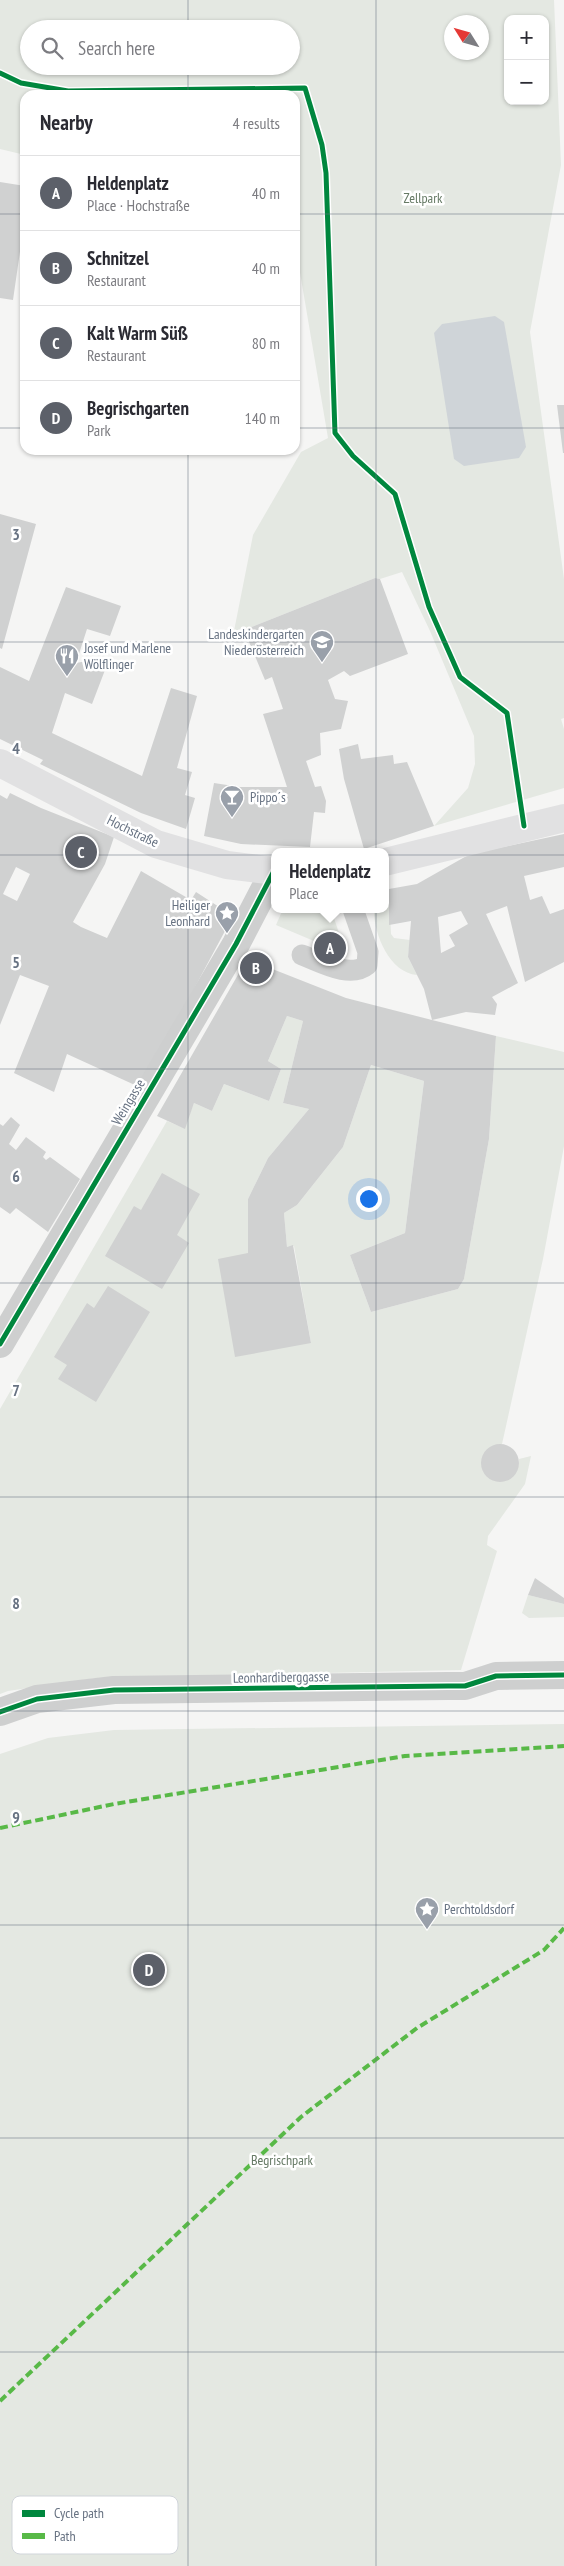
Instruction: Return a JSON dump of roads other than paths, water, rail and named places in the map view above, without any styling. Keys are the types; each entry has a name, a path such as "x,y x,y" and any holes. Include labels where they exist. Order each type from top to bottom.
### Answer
{"main road":[{"name":"Hochstraße","path":"0,763 156,844 227,865 271,871"},
{"path":"389,861 564,818"}],"street":[{"name":"Weingasse","path":"0,1344 236,944 271,877"},
{"name":"Leonhardiberggasse","path":"0,1712 37,1699 114,1690 465,1686 496,1676 564,1675"}],"lane":[{"path":"302,955 351,972 360,971 367,965 368,952 354,913"}],"place":[{"name":"Landeskindergarten Niederösterreich","path":"322,663"},
{"name":"Josef und Marlene Wölflinger","path":"67,677"},
{"name":"Pippo´s","path":"232,818"},
{"name":"Kalt Warm Süß","path":"81,852"},
{"name":"Heiliger Leonhard","path":"227,934"},
{"name":"Heldenplatz","path":"330,948"},
{"name":"Schnitzel","path":"256,968"},
{"name":"Perchtoldsdorf","path":"427,1930"},
{"name":"Begrischgarten","path":"149,1970"}],"park label":[{"name":"Zellpark","path":"423,198"},
{"name":"Begrischpark","path":"282,2160"}]}
